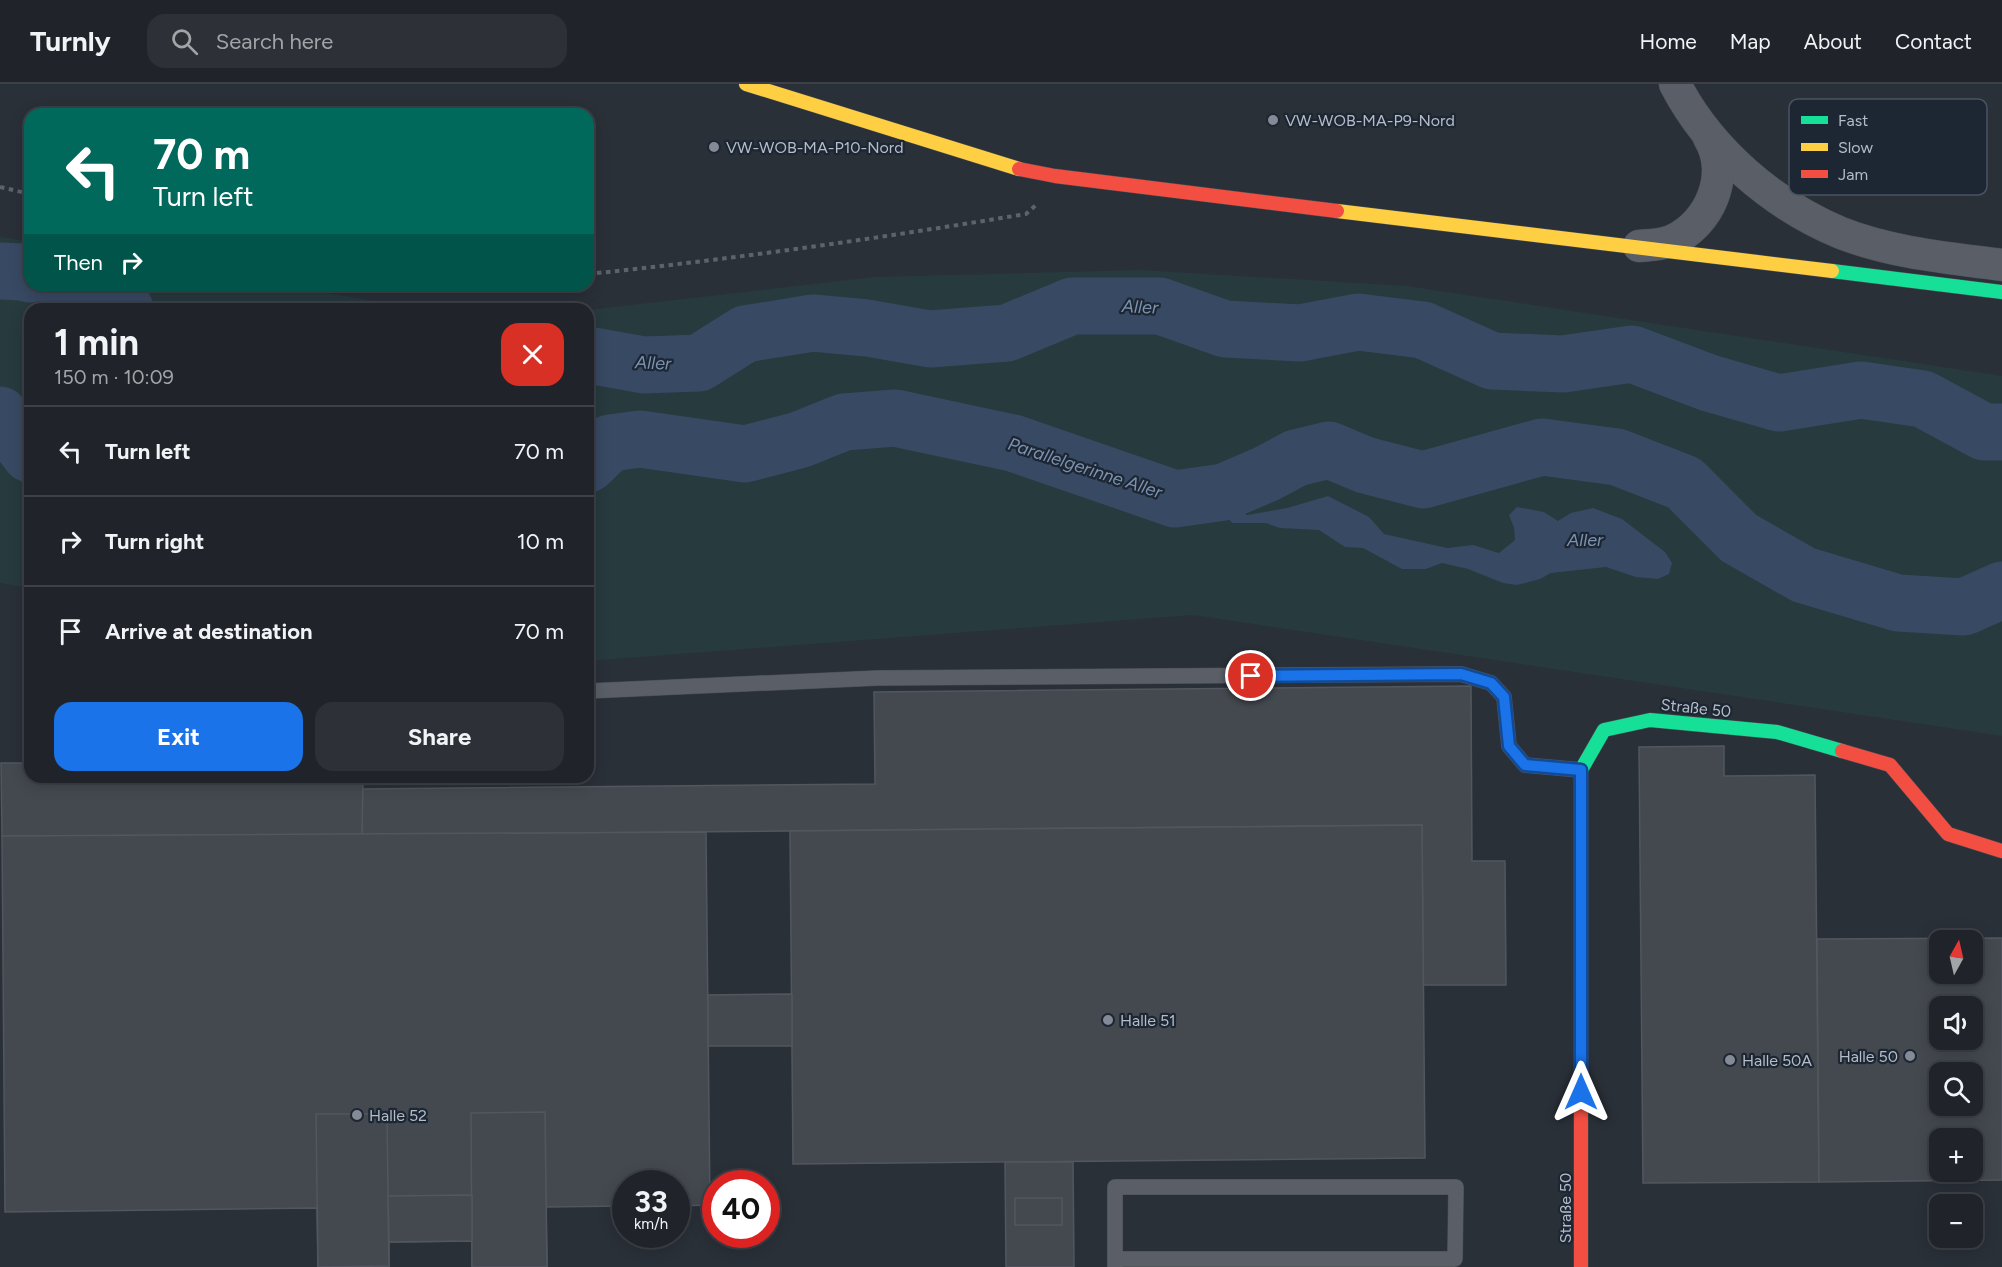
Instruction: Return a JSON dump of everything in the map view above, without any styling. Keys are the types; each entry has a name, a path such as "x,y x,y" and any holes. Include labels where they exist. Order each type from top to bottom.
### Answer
{"street":[{"path":"746,84 1008,167 1055,176 2002,292"},
{"path":"1632,246 1657,245 1687,233 1711,203 1716,188 1718,160 1714,147 1675,84"},
{"path":"1704,130 1731,160 1785,203 1842,233 1923,255 2002,265"},
{"name":"Straße 50","path":"1581,1267 1581,770 1604,730 1650,720 1777,732 1890,765 1948,834 2002,851"}],"lane":[{"path":"594,691 878,678 1461,674 1491,683 1504,697 1509,746 1525,765 1581,770"},
{"path":"1115,1187 1455,1187 1455,1259 1115,1263 1115,1187"}],"path":[{"path":"0,187 24,193"},
{"path":"594,273 704,262 888,237 1026,214 1039,202"}],"green space":[{"path":"0,237 24,241 24,291 316,291 385,303 24,303 24,587 0,583"},
{"path":"1140,270 1407,286 2002,376 2002,736 1193,615 594,661 594,309 874,277"}],"water":[{"name":"Aller","path":"1224,492 1232,507 1247,515 1287,508 1328,496 1369,517 1384,534 1447,548 1473,545 1499,553 1515,540 1514,528 1509,515 1517,507 1544,512 1558,521 1571,513 1593,508 1622,519 1665,552 1672,563 1669,574 1658,579 1636,577 1606,567 1551,573 1540,579 1517,585 1503,583 1468,569 1442,563 1426,569 1402,569 1363,548 1345,547 1319,530 1280,528 1266,523 1232,523 1223,511"}],"building":[{"path":"1471,686 1472,861 1505,861 1506,985 1423,985 1422,825 362,835 362,789 875,784 874,692"},
{"name":"Halle 50A","path":"1724,746 1724,776 1815,775 1819,1182 1643,1183 1639,747"},
{"path":"1,763 24,763 24,783 363,783 362,835 2,836"},
{"name":"Halle 51","path":"1422,825 1425,1158 793,1164 790,831"},
{"name":"Halle 52","path":"706,832 710,1170 702,1170 702,1205 690,1206 690,1170 612,1170 612,1206 546,1207 547,1267 472,1267 472,1241 389,1242 389,1266 318,1267 317,1208 5,1212 2,836"},
{"name":"Halle 50","path":"1929,938 1929,984 1983,984 1983,938 2002,938 2002,1180 1983,1180 1983,1128 1929,1128 1929,1181 1819,1182 1817,939"},
{"path":"792,994 792,1046 708,1046 708,995"},
{"path":"545,1112 547,1267 472,1267 471,1113"},
{"path":"316,1114 387,1114 389,1266 318,1267"},
{"path":"1005,1162 1073,1162 1074,1267 1006,1267"},
{"path":"472,1195 472,1241 389,1242 388,1196"},
{"path":"1015,1198 1062,1198 1062,1225 1015,1225"}],"waterway":[{"name":"Aller","path":"0,271 24,272"},
{"name":"Aller","path":"78,291 109,303"},
{"name":"Aller","path":"594,356 644,365 699,363 745,334 813,323 867,328 930,339 1007,333 1072,306 1160,306 1225,329 1300,333 1358,322 1423,330 1492,361 1563,364 1632,354 1709,383 1779,403 1861,390 1923,399 1984,432 2002,432"},
{"name":"Parallelgerinne Aller","path":"0,415 24,446"},
{"name":"Parallelgerinne Aller","path":"594,458 610,443 640,439 745,454 799,440 844,422 895,418 1013,443 1175,499 1224,492 1296,458 1329,450 1365,465 1423,480 1542,447 1617,457 1684,483 1739,538 1804,575 1898,603 1964,607 2002,590"}],"traffic: fast":[{"path":"1832,271 2002,292"},
{"path":"1581,984 1581,770 1604,730 1650,720 1777,732 1842,751"}],"traffic: slow":[{"path":"746,84 1019,169"},
{"path":"1337,211 1832,271"}],"traffic: jam":[{"path":"1019,169 1055,176 1337,211"},
{"path":"1842,751 1890,765 1948,834 2002,851"},
{"path":"1581,984 1581,1267"}],"place":[{"name":"VW-WOB-MA-P9-Nord","path":"1273,120"},
{"name":"VW-WOB-MA-P10-Nord","path":"714,147"},
{"name":"Halle 51","path":"1108,1020"},
{"name":"Halle 50","path":"1910,1056"},
{"name":"Halle 50A","path":"1730,1060"},
{"name":"Halle 52","path":"357,1115"}],"route":[{"path":"1251,676 1461,674 1491,683 1504,697 1509,746 1525,765 1581,770 1581,1092"}]}
